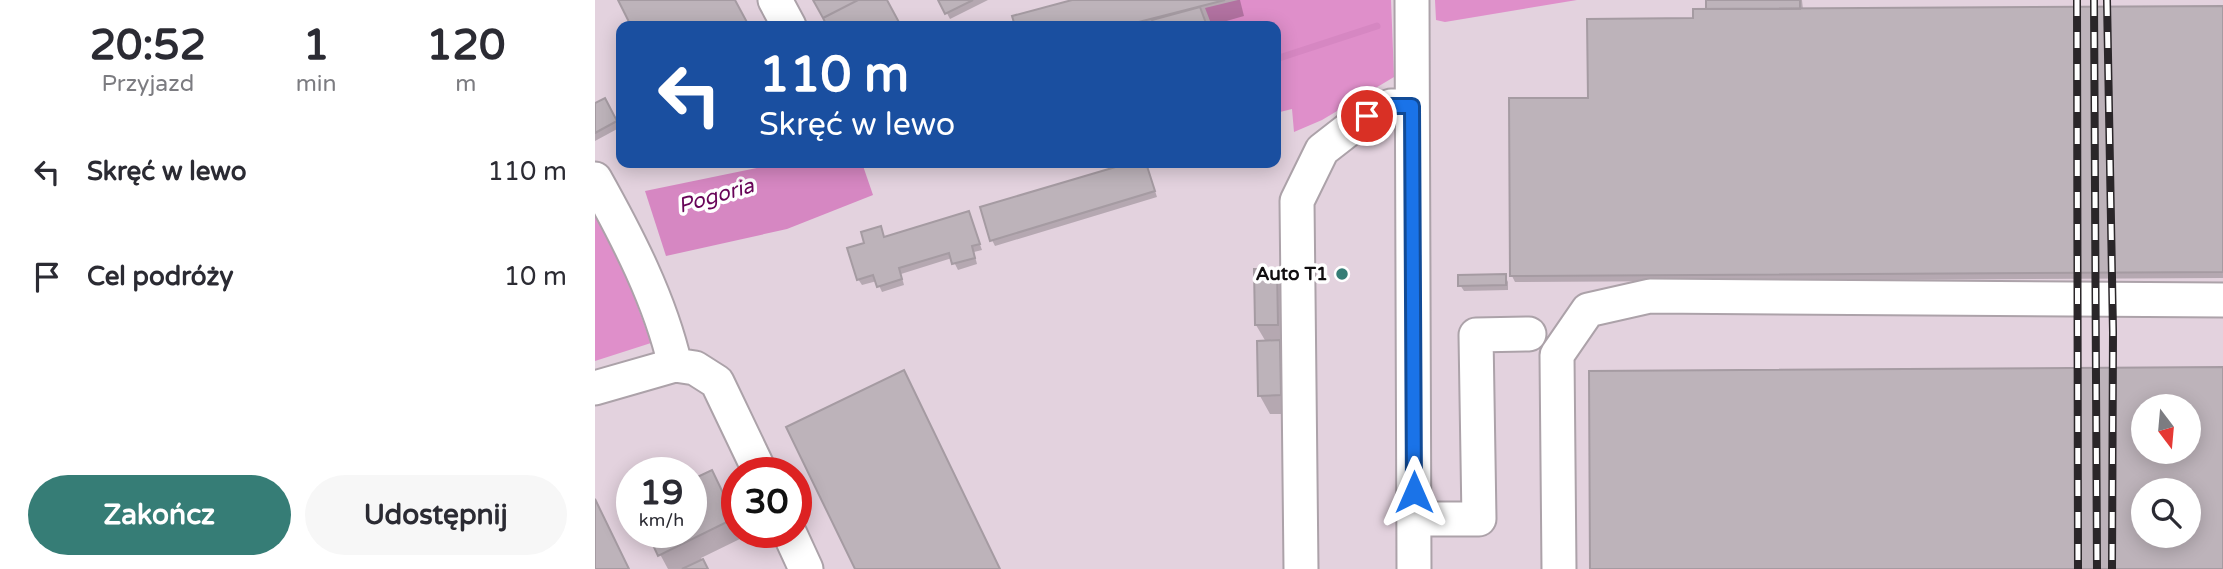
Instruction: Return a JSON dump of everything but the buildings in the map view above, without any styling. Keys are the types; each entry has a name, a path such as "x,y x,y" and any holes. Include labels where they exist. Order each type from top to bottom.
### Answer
{"street":[{"path":"775,0 786,21"},
{"path":"1412,0 1414,569"},
{"path":"1301,569 1297,201 1322,150 1367,116 1391,106 1412,106"},
{"path":"595,179 627,236 669,338 675,365"},
{"path":"1559,569 1557,355 1588,310 1650,296 2223,300"},
{"path":"1414,519 1479,519 1476,335 1529,334"},
{"path":"595,388 675,365 695,368 717,382 753,457"},
{"path":"796,548 806,569"}],"shaded area":[{"path":"595,0 2223,0 2223,569 595,569"},
{"path":"1238,0 1391,0 1394,77 1322,120 1294,132 1292,109 1281,112 1281,21 1210,21 1205,8"},
{"path":"1435,0 1577,0 1445,22 1436,20"},
{"path":"595,200 600,204 651,343 595,361"}],"water":[{"path":"757,168 864,168 873,195 787,229 666,256 645,191"}],"waterway":[{"name":"Pogoria","path":"1281,57 1377,26"}],"railway":[{"path":"2077,0 2078,569"},
{"path":"2094,0 2097,569"},
{"path":"2107,0 2113,332 2112,569"}],"place":[{"name":"Auto T1","path":"1342,274"}],"route":[{"path":"1367,116 1391,106 1412,106 1414,492"}]}
